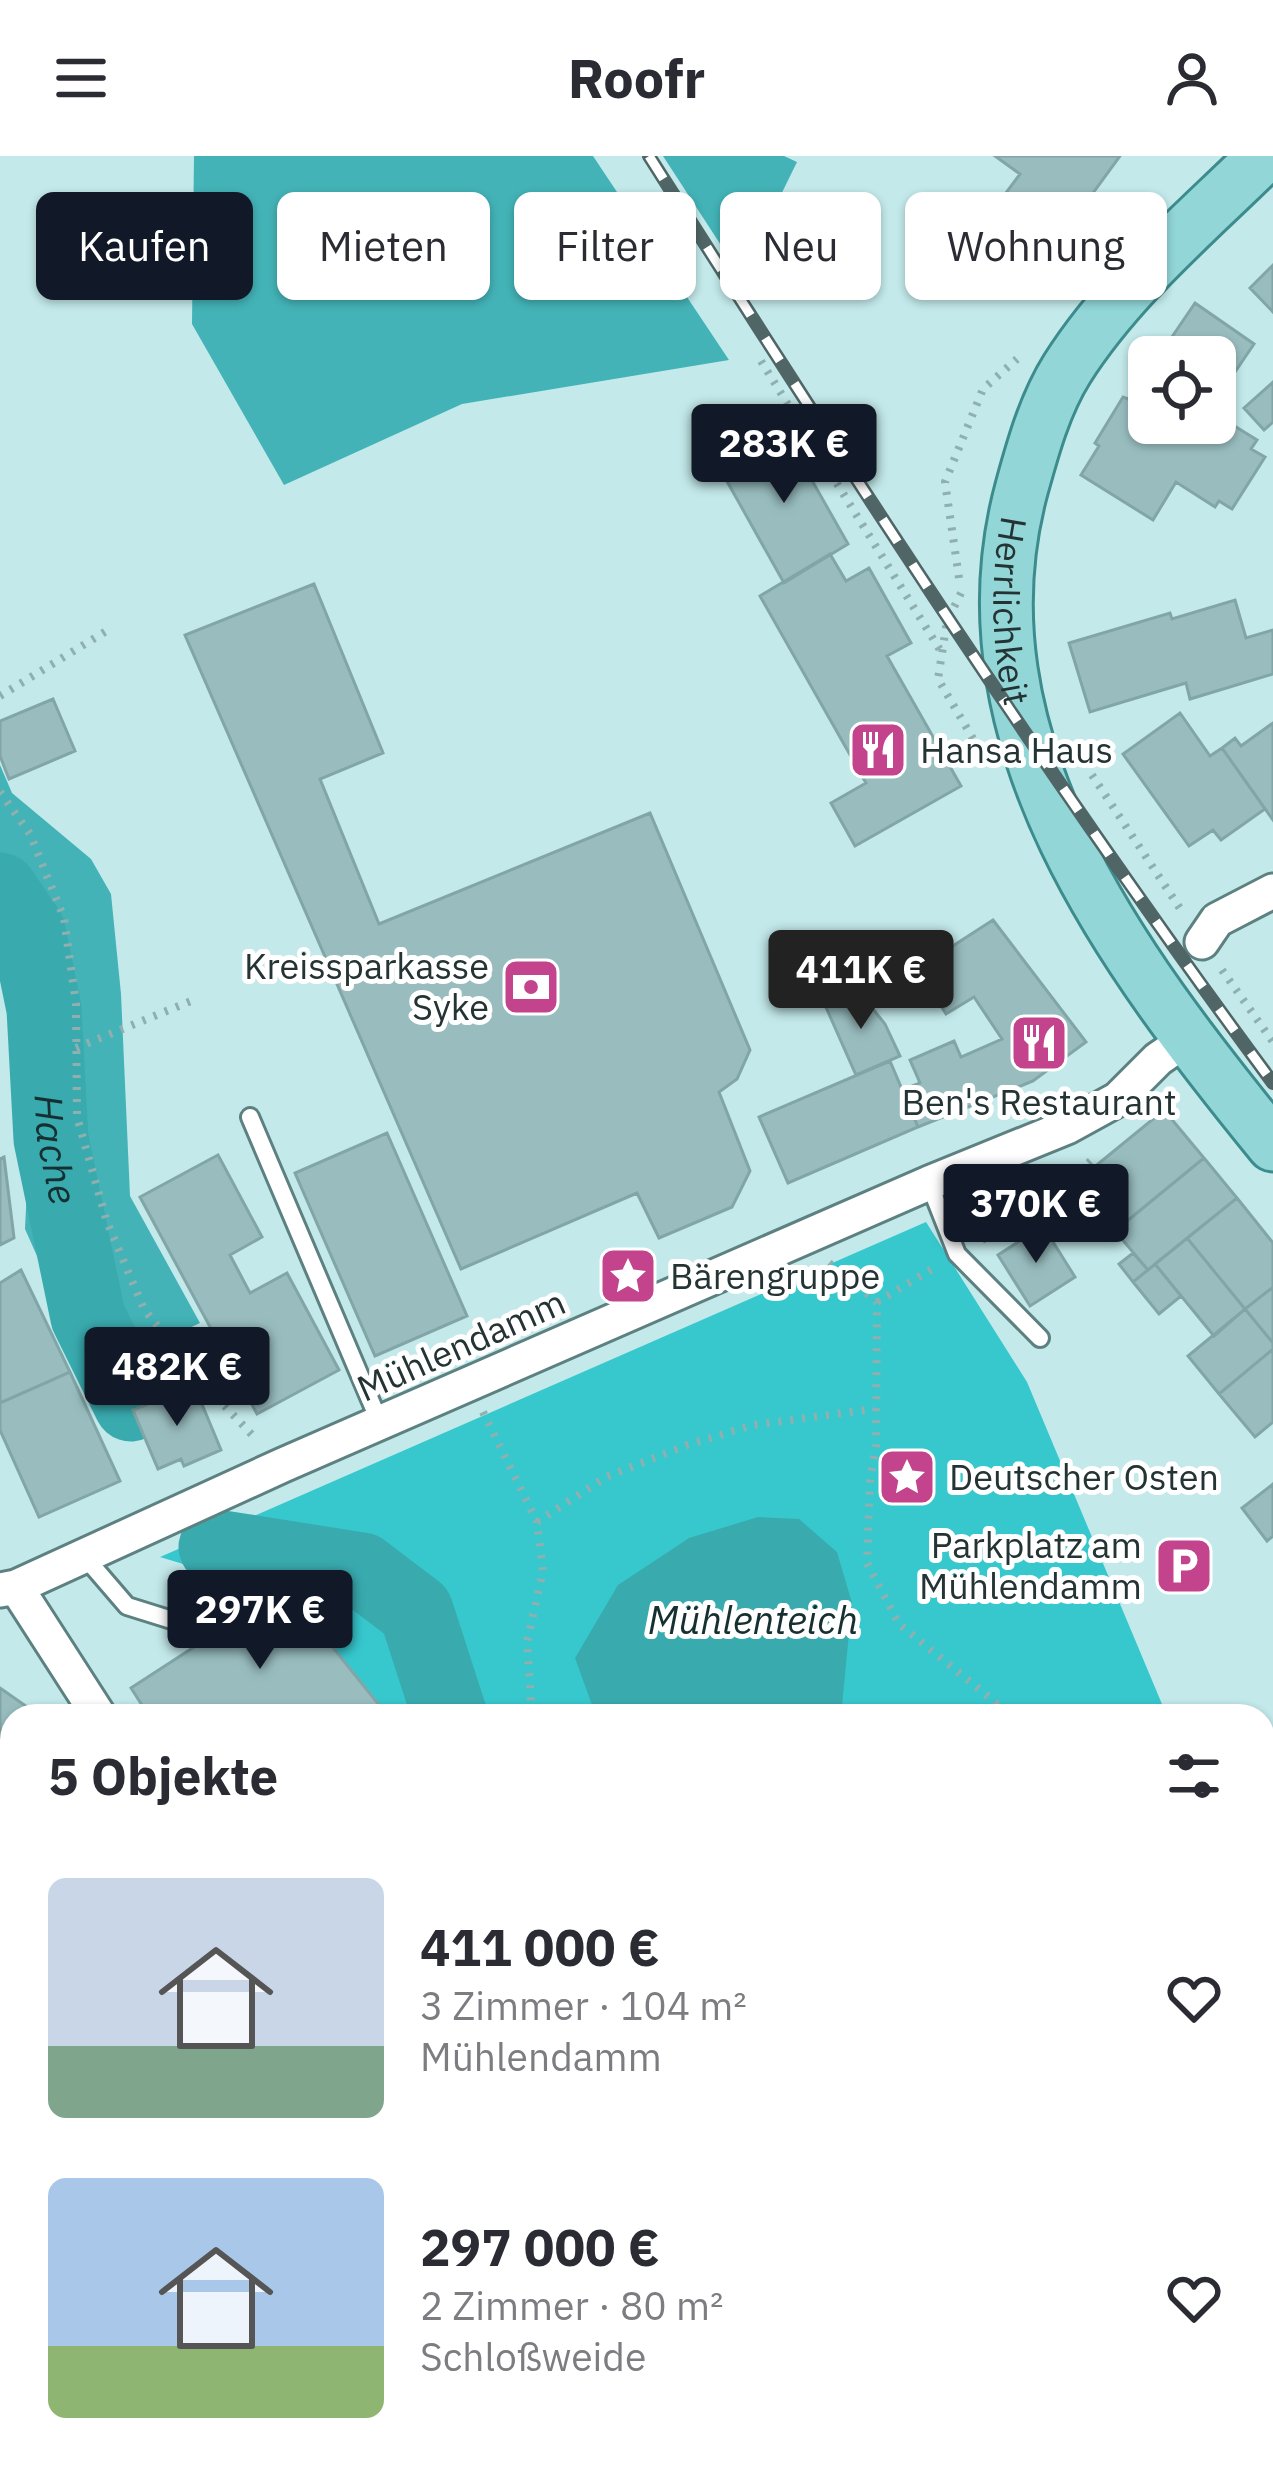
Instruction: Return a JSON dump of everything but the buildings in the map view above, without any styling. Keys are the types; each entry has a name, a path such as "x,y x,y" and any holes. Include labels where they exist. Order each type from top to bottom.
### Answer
{"main road":[{"name":"Herrlichkeit","path":"1264,156 1128,290 1066,370 1036,435 1011,529 1004,603 1025,736 1086,885 1187,1039 1273,1145"}],"street":[{"path":"1202,942 1216,920 1273,891"},
{"name":"Mühlendamm","path":"8,1588 929,1183 1067,1127 1118,1099 1158,1059 1187,1039"},
{"path":"8,1588 90,1704"}],"lane":[{"path":"250,1117 380,1423"},
{"path":"929,1183 957,1254 1040,1338"},
{"path":"84,1556 127,1606 207,1631"}],"path":[{"path":"761,361 941,652"},
{"path":"0,696 109,630"},
{"path":"1080,757 1273,1042"},
{"path":"0,792 30,834 64,918 76,1004 77,1117 107,1222 144,1310 232,1417 283,1465"},
{"path":"76,1048 191,1000"},
{"path":"877,1302 1041,1206 1101,1151 1118,1099"},
{"path":"801,1240 877,1302"},
{"path":"877,1302 876,1446 866,1563 899,1624 996,1704"},
{"path":"470,1383 537,1522 543,1571 526,1642 531,1704"},
{"path":"537,1522 605,1477 687,1445 753,1426 874,1409"}],"shaded area":[{"path":"194,156 593,156 617,192 514,192 514,300 689,300 729,360 462,404 284,485 192,324 192,300 253,300 253,192 194,192"},
{"path":"663,156 784,156 797,162 782,192 720,192 720,244 696,207 696,192 686,192"},
{"path":"0,765 12,793 91,859 111,894 121,994 130,1196 200,1323 90,1375 25,1229 30,1125 38,1082 20,936 0,910"},
{"path":"926,1222 1027,1382 1162,1704 378,1704 285,1588 249,1584 160,1557"}],"water":[{"name":"Mühlenteich","path":"758,1517 799,1519 837,1552 852,1603 842,1704 592,1704 575,1658 618,1585 689,1538"}],"waterway":[{"name":"Hache","path":"0,890 28,931 44,1009 51,1139 88,1317 131,1404"},
{"name":"Hache","path":"216,1547 362,1570 416,1611 446,1704"}],"railway":[{"path":"649,156 953,625 1110,856 1273,1083"}],"place":[{"name":"Hansa Haus","path":"878,750"},
{"name":"Kreissparkasse Syke","path":"531,987"},
{"name":"Ben's Restaurant","path":"1039,1043"},
{"name":"Bärengruppe","path":"628,1276"},
{"name":"Deutscher Osten","path":"907,1477"},
{"name":"Parkplatz am Mühlendamm","path":"1184,1566"}]}
